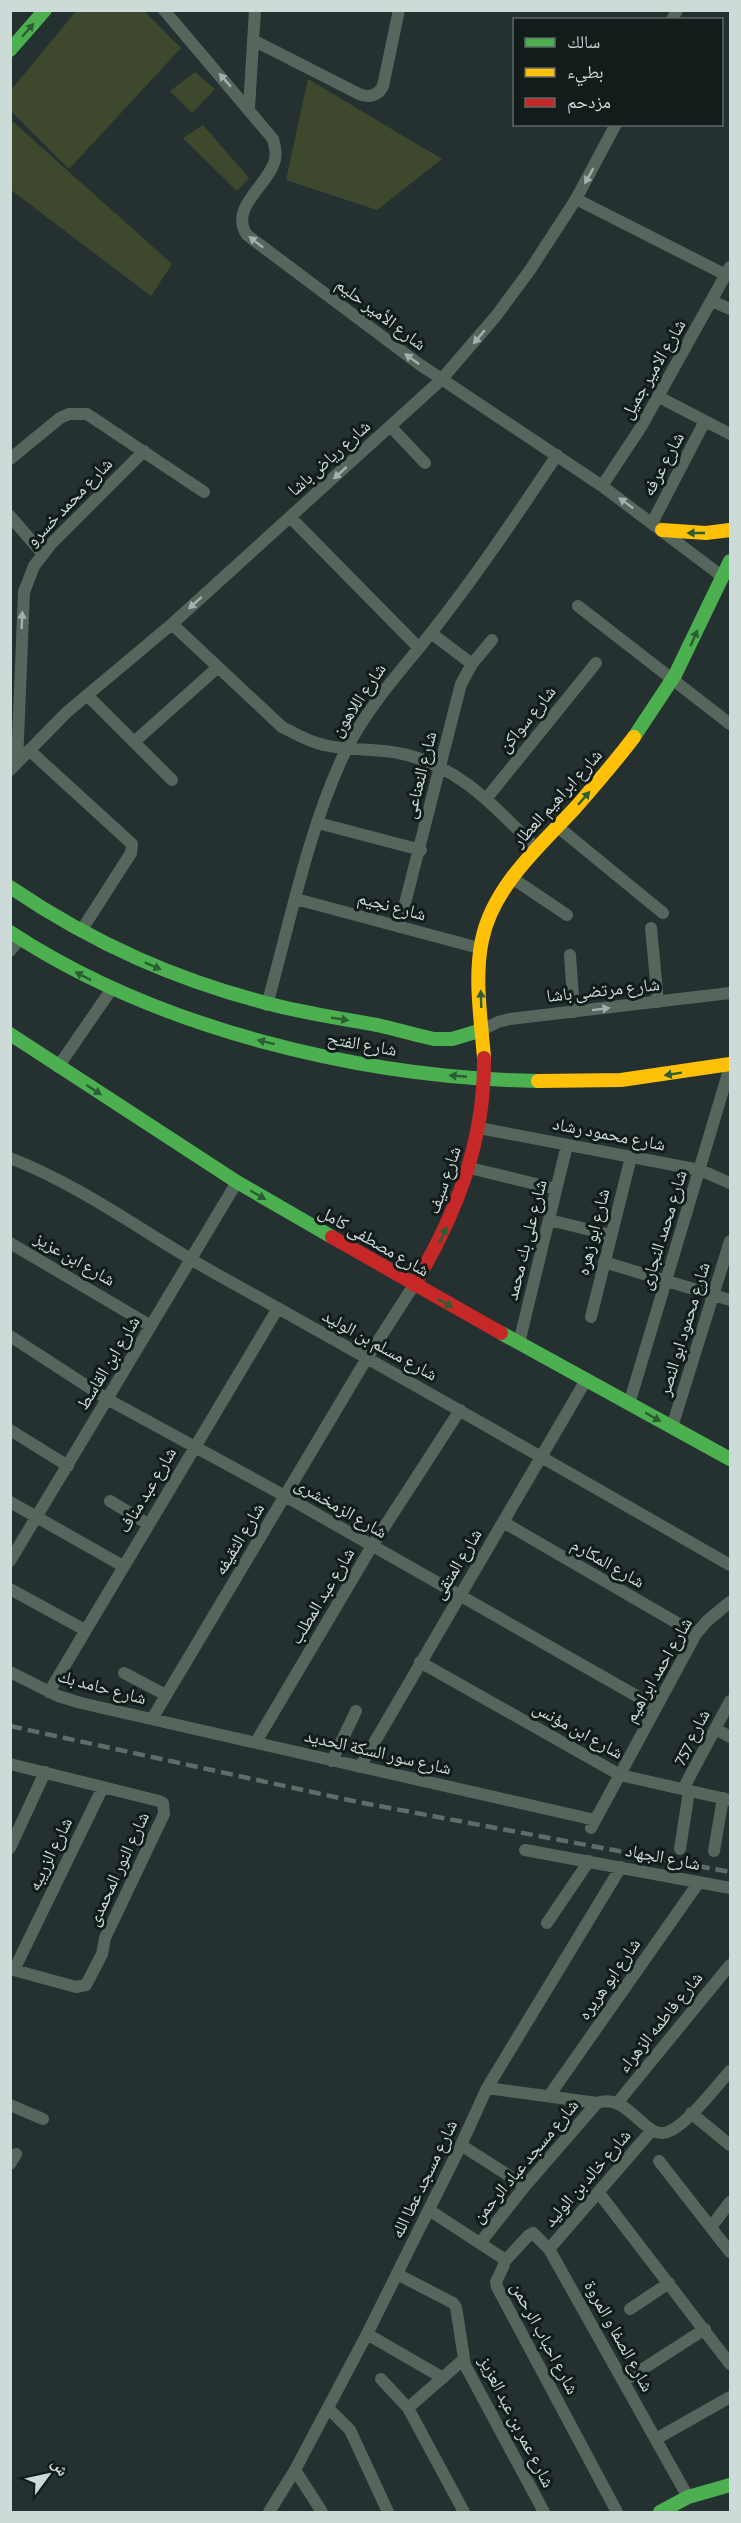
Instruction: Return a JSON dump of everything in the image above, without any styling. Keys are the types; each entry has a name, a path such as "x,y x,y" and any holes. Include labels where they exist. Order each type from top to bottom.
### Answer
{"street":[{"path":"10,50 45,10"},
{"name":"شارع الأمير حليم","path":"164,10 273,139 276,150 275,162 243,211 241,223 243,229 253,240 441,380 602,486 723,577"},
{"path":"249,108 255,10"},
{"path":"253,40 368,97 377,94 382,86 399,10"},
{"name":"شارع رياض باشا","path":"14,766 87,695 172,624 392,427 441,380 513,293 576,200 615,126"},
{"path":"576,200 728,271"},
{"name":"شارع الامير جميل","path":"602,486 659,397 728,271"},
{"path":"712,301 730,309"},
{"path":"659,397 730,434"},
{"path":"10,459 60,418 78,412 95,418 204,492"},
{"name":"شارع عرفه","path":"657,526 705,421"},
{"path":"392,427 425,463"},
{"name":"شارع محمد خسرو","path":"14,766 14,711 22,607 28,579 42,553 144,451"},
{"name":"شارع اللاهون","path":"267,1005 318,822 347,748 368,712 431,633 496,545 557,455"},
{"path":"10,516 42,553"},
{"path":"290,517 418,648"},
{"path":"657,526 706,533 730,530"},
{"name":"شارع ابراهيم العطار","path":"484,1078 479,948 488,919 512,878 624,750 672,680 730,561"},
{"path":"578,606 730,724"},
{"path":"172,624 282,726 302,738 324,745 397,753 441,767 472,786 537,849"},
{"path":"431,633 472,664"},
{"name":"شارع النعناعى","path":"399,927 421,850 458,694 472,664 492,640"},
{"name":"شارع سواكن","path":"486,799 596,663"},
{"path":"134,742 217,668"},
{"path":"87,695 172,780"},
{"path":"29,750 132,844 131,853 81,931"},
{"path":"318,822 421,850"},
{"path":"558,827 663,914"},
{"path":"512,878 567,915"},
{"name":"شارع الفتح","path":"10,887 81,931 156,968 192,982 267,1005 439,1039 453,1039 482,1030"},
{"name":"شارع نجيم","path":"296,899 479,948"},
{"path":"651,928 658,1002"},
{"path":"10,951 15,935"},
{"name":"شارع الفتح","path":"15,935 59,963 111,990 205,1026 282,1046 395,1068 545,1082 606,1081 667,1076 730,1066"},
{"path":"570,955 574,1012"},
{"path":"58,1067 111,990"},
{"name":"شارع مرتضى باشا","path":"482,1030 510,1019 730,993"},
{"name":"شارع مصطفى كامل","path":"10,1034 237,1182 414,1285 730,1459"},
{"name":"شارع محمد النجارى","path":"630,1404 730,1066"},
{"name":"شارع سيف","path":"414,1285 437,1247 456,1207 470,1168 479,1128 484,1078"},
{"name":"شارع محمود رشاد","path":"479,1128 700,1170 730,1183"},
{"name":"شارع على بك محمد","path":"519,1343 567,1144"},
{"name":"شارع ابو زهره","path":"591,1317 631,1157"},
{"name":"شارع مسلم بن الوليد","path":"10,1158 43,1171 191,1260 460,1410 730,1565"},
{"path":"470,1168 556,1190"},
{"name":"شارع ابن القاسط","path":"10,1561 237,1182"},
{"path":"549,1220 611,1235"},
{"name":"شارع محمود ابو النصر","path":"672,1427 730,1241"},
{"name":"شارع ابن عزيز","path":"10,1243 151,1326"},
{"path":"604,1262 730,1300"},
{"name":"شارع الثقيفه","path":"152,1719 367,1358 414,1285"},
{"name":"شارع عبد مناف","path":"50,1692 278,1308"},
{"name":"شارع الزمخشرى","path":"10,1336 107,1399 285,1496 656,1707"},
{"name":"شارع المتقى","path":"360,1767 586,1380"},
{"name":"شارع عبد المطلب","path":"256,1742 372,1546 460,1410"},
{"path":"10,1430 68,1466"},
{"path":"110,1501 148,1524"},
{"path":"10,1502 123,1566"},
{"name":"شارع المكارم","path":"503,1522 696,1634"},
{"path":"10,1588 85,1630"},
{"name":"شارع احمد ابراهيم","path":"593,1824 696,1634 707,1621 730,1602"},
{"name":"شارع ابن مؤنس","path":"420,1662 620,1775 727,1799"},
{"name":"شارع حامد بك","path":"10,1672 50,1692 81,1703 152,1719"},
{"path":"124,1673 166,1695"},
{"name":"شارع 757","path":"680,1849 686,1790 730,1701"},
{"path":"332,1761 356,1711"},
{"name":"شارع سور السكة الحديد","path":"152,1719 593,1824"},
{"path":"716,1729 730,1737"},
{"name":"شارع النور المحمدى","path":"10,1764 159,1801 163,1803 164,1814 105,1938 102,1954 90,1981 81,1987 76,1987 12,1969"},
{"path":"10,1848 45,1772"},
{"name":"شارع الزريبه","path":"12,1969 103,1787"},
{"path":"714,1851 727,1799"},
{"name":"شارع الجهاد","path":"525,1851 730,1888"},
{"path":"547,1923 589,1861"},
{"name":"شارع مسجد عطا الله","path":"269,2512 295,2470 367,2334 462,2145 487,2088 621,1867"},
{"name":"شارع ابو هريره","path":"549,2096 699,1882"},
{"name":"شارع فاطمه الزهراء","path":"618,2102 730,1965"},
{"path":"487,2088 597,2103 610,2100 618,2102 652,2130 663,2133 672,2131 730,2071"},
{"name":"شارع مسجد عباد الرحمن","path":"480,2243 525,2186 597,2103"},
{"path":"10,2105 43,2120"},
{"path":"691,2113 730,2145"},
{"name":"شارع خالد بن الوليد","path":"549,2249 600,2193 652,2130"},
{"path":"462,2145 525,2186"},
{"path":"659,2161 730,2252"},
{"path":"600,2193 730,2364"},
{"path":"711,2227 730,2202"},
{"name":"شارع احباب الرحمن","path":"429,2210 501,2256 504,2262 496,2282 497,2287 617,2512"},
{"path":"504,2262 528,2235 533,2233 549,2249"},
{"name":"شارع الصفا و المروة","path":"549,2249 688,2497"},
{"name":"شارع عمر بن عبد العزيز","path":"397,2274 453,2303 457,2312 465,2365 543,2512"},
{"path":"630,2309 669,2283"},
{"path":"624,2382 705,2329"},
{"path":"367,2334 443,2378"},
{"path":"408,2408 464,2359"},
{"path":"381,2379 408,2408 464,2512"},
{"path":"656,2439 730,2397"},
{"path":"328,2408 350,2430 388,2512"},
{"path":"295,2470 322,2512"},
{"path":"660,2512 688,2497 730,2485"}],"green space":[{"path":"77,10 144,11 181,48 69,169 11,111 11,90"},
{"path":"195,72 215,89 192,113 170,91"},
{"path":"308,79 442,159 377,210 286,180"},
{"path":"11,120 172,264 151,296 11,190"},
{"path":"203,125 249,178 237,191 183,138"}],"railway":[{"path":"10,1726 358,1802 730,1872"}],"traffic: fast":[{"path":"10,50 45,10"},
{"path":"634,737 675,675 730,561"},
{"path":"10,887 74,926 139,959 172,973 242,996 290,1009 377,1025 434,1039 452,1039 482,1030"},
{"path":"10,932 68,966 130,996 195,1021 263,1042 332,1058 402,1070 471,1078 538,1081"},
{"path":"10,1034 237,1182 332,1237"},
{"path":"501,1333 730,1459"},
{"path":"660,2512 688,2497 730,2485"}],"traffic: slow":[{"path":"662,530 706,533 730,530"},
{"path":"484,1058 479,999 480,954 488,920 496,902 520,867 576,807 634,737"},
{"path":"538,1081 621,1080 730,1064"}],"traffic: jam":[{"path":"414,1285 443,1232 465,1176 479,1119 484,1058"},
{"path":"332,1237 501,1333"}]}
